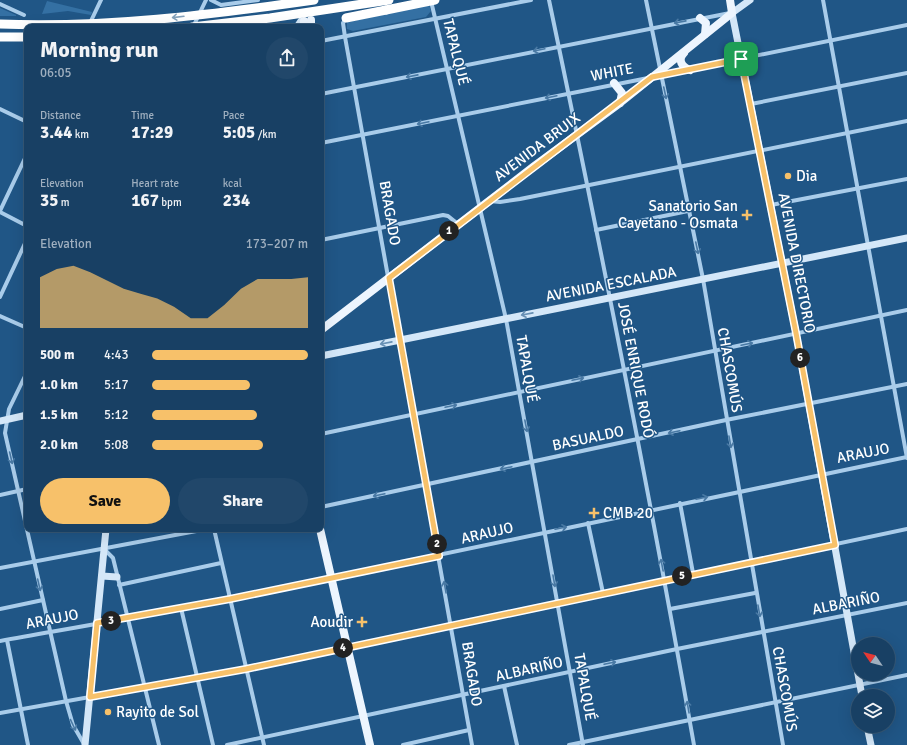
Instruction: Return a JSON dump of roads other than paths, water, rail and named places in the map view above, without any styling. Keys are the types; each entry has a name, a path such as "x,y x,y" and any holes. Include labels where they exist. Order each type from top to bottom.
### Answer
{"highway":[{"path":"74,24 154,20 314,0"},
{"path":"219,24 270,18 389,0"},
{"path":"346,18 436,0"},
{"path":"0,24 24,24"},
{"path":"1,37 24,37"}],"main road":[{"name":"AVENIDA DIRECTORIO","path":"730,0 796,333 861,689"},
{"name":"AVENIDA BRUIX","path":"324,328 489,200 652,77 661,73 705,34 750,0"},
{"path":"700,18 706,23 705,34"},
{"path":"686,50 682,55 681,62 690,70"},
{"path":"614,83 622,93 620,102"},
{"name":"AVENIDA ESCALADA","path":"324,355 907,238"},
{"path":"3,421 24,417"},
{"path":"85,745 106,532"},
{"path":"321,532 370,745"},
{"path":"102,576 118,576"},
{"path":"868,733 871,745"}],"street":[{"path":"89,24 101,0"},
{"path":"194,24 206,0"},
{"path":"211,0 221,5 258,0"},
{"name":"TAPALQUÉ","path":"431,0 506,319 582,744"},
{"path":"324,40 531,0"},
{"name":"JOSÉ ENRIQUE RODÓ","path":"549,0 578,134 586,186 652,510 694,745"},
{"name":"CHASCOMÚS","path":"646,0 653,27 688,211 703,279 782,745"},
{"path":"823,0 907,457"},
{"path":"0,4 24,15"},
{"path":"324,93 448,70 653,27 732,13"},
{"name":"BRAGADO","path":"346,18 343,23 345,37 452,626 462,696 472,745"},
{"path":"661,73 690,70 907,25"},
{"path":"751,104 907,73"},
{"name":"WHITE","path":"324,142 614,83 652,77"},
{"path":"0,109 24,121"},
{"path":"489,200 500,202 586,186 907,121"},
{"path":"24,160 0,211 24,224"},
{"path":"771,206 907,179"},
{"path":"596,230 688,211"},
{"path":"324,239 443,215 448,216 458,224"},
{"path":"0,297 24,245"},
{"path":"324,433 907,310"},
{"path":"0,316 24,327"},
{"path":"24,378 3,421 24,518"},
{"name":"BASUALDO","path":"324,506 726,420 907,384"},
{"name":"ARAUJO","path":"0,641 230,599 439,556 680,503 907,457"},
{"path":"0,495 24,490"},
{"path":"680,503 694,573"},
{"path":"588,523 603,593"},
{"path":"0,713 246,669 907,529"},
{"path":"27,532 66,701 73,725 85,745"},
{"path":"0,568 192,532"},
{"path":"215,532 264,745"},
{"path":"104,549 113,558 159,745"},
{"path":"119,585 221,563"},
{"path":"670,609 755,592"},
{"path":"0,609 43,600"},
{"name":"ALBARIÑO","path":"227,745 677,649 907,603"},
{"path":"180,608 212,745"},
{"path":"7,640 28,745"},
{"path":"569,745 582,744 690,719 775,703 907,675"},
{"path":"504,686 517,745"},
{"path":"402,745 469,730"}],"place":[{"name":"Dia","path":"788,176"},
{"name":"Sanatorio San Cayetano - Osmata","path":"747,215"},
{"name":"CMB 20","path":"594,513"},
{"name":"Aoudir","path":"362,622"},
{"name":"Rayito de Sol","path":"108,712"}]}
